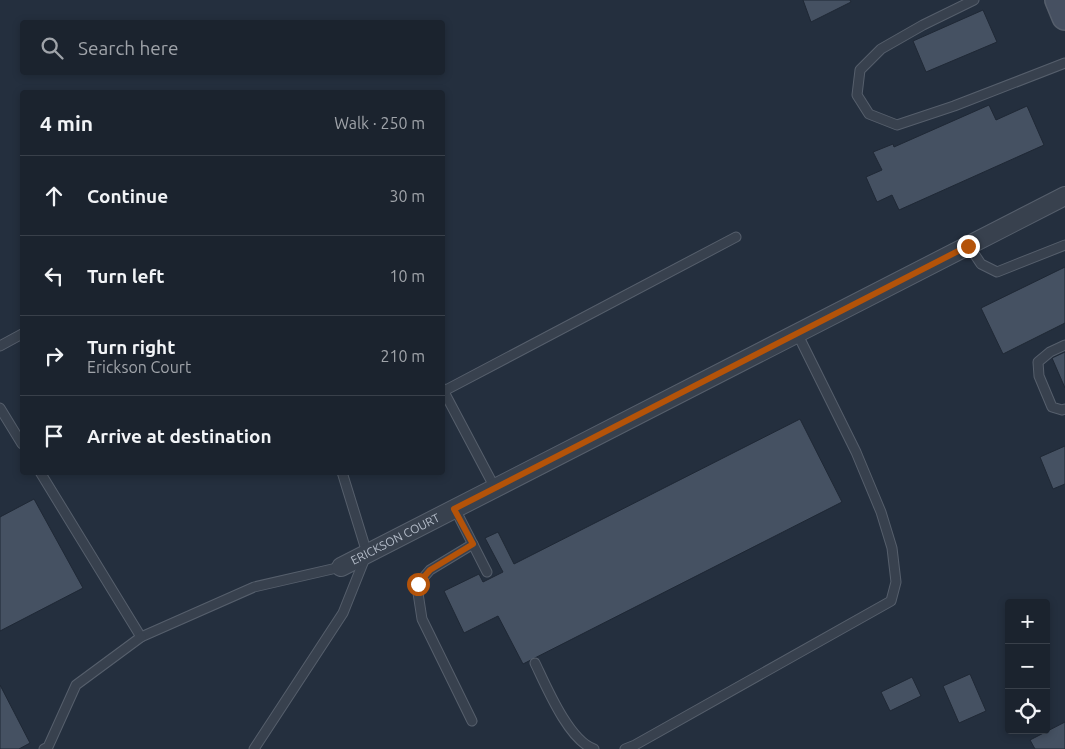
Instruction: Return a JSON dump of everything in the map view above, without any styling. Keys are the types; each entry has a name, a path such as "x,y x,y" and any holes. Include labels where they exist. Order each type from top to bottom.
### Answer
{"main road":[{"path":"1058,0 1065,17"}],"street":[{"name":"ERICKSON COURT","path":"341,567 1065,196"}],"lane":[{"path":"974,0 923,24 881,49 860,70 857,95 869,114 897,125 954,106 1065,63"},
{"path":"445,388 736,237"},
{"path":"968,246 982,264 996,272 1065,245"},
{"path":"625,749 891,601 896,582 892,548 881,512 856,452 797,333"},
{"path":"0,346 20,335"},
{"path":"1065,346 1050,352 1038,362 1039,376 1052,407 1065,409"},
{"path":"445,393 495,488"},
{"path":"0,408 20,441"},
{"path":"42,475 140,637"},
{"path":"254,749 344,614 367,554 343,475"},
{"path":"454,509 487,572"},
{"path":"472,721 422,620 418,584 430,570 473,544"},
{"path":"44,749 48,748 76,685 140,637 254,587 341,567"},
{"path":"535,663 560,713 575,736 594,749"}],"building":[{"path":"803,0 850,0 851,2 811,22"},
{"path":"983,10 997,42 926,72 913,41"},
{"path":"989,105 996,120 1027,106 1044,145 899,210 892,195 877,202 866,177 882,170 873,152 893,144 894,147"},
{"path":"1065,267 1065,323 1003,354 981,308"},
{"path":"1065,352 1065,388 1052,358"},
{"path":"800,419 842,502 523,664 498,616 464,633 444,591 479,574 483,582 503,572 485,538 498,532 514,564"},
{"path":"1065,446 1065,484 1053,489 1040,457"},
{"path":"34,499 83,588 0,631 0,517"},
{"path":"970,674 986,711 959,723 943,686"},
{"path":"912,677 921,696 890,711 881,692"},
{"path":"0,685 30,743 19,749 0,749"},
{"path":"1065,722 1065,749 1035,749 1030,740 1042,734 1050,734 1050,730"}],"route":[{"path":"418,584 430,570 473,544 454,509 968,246"}]}
